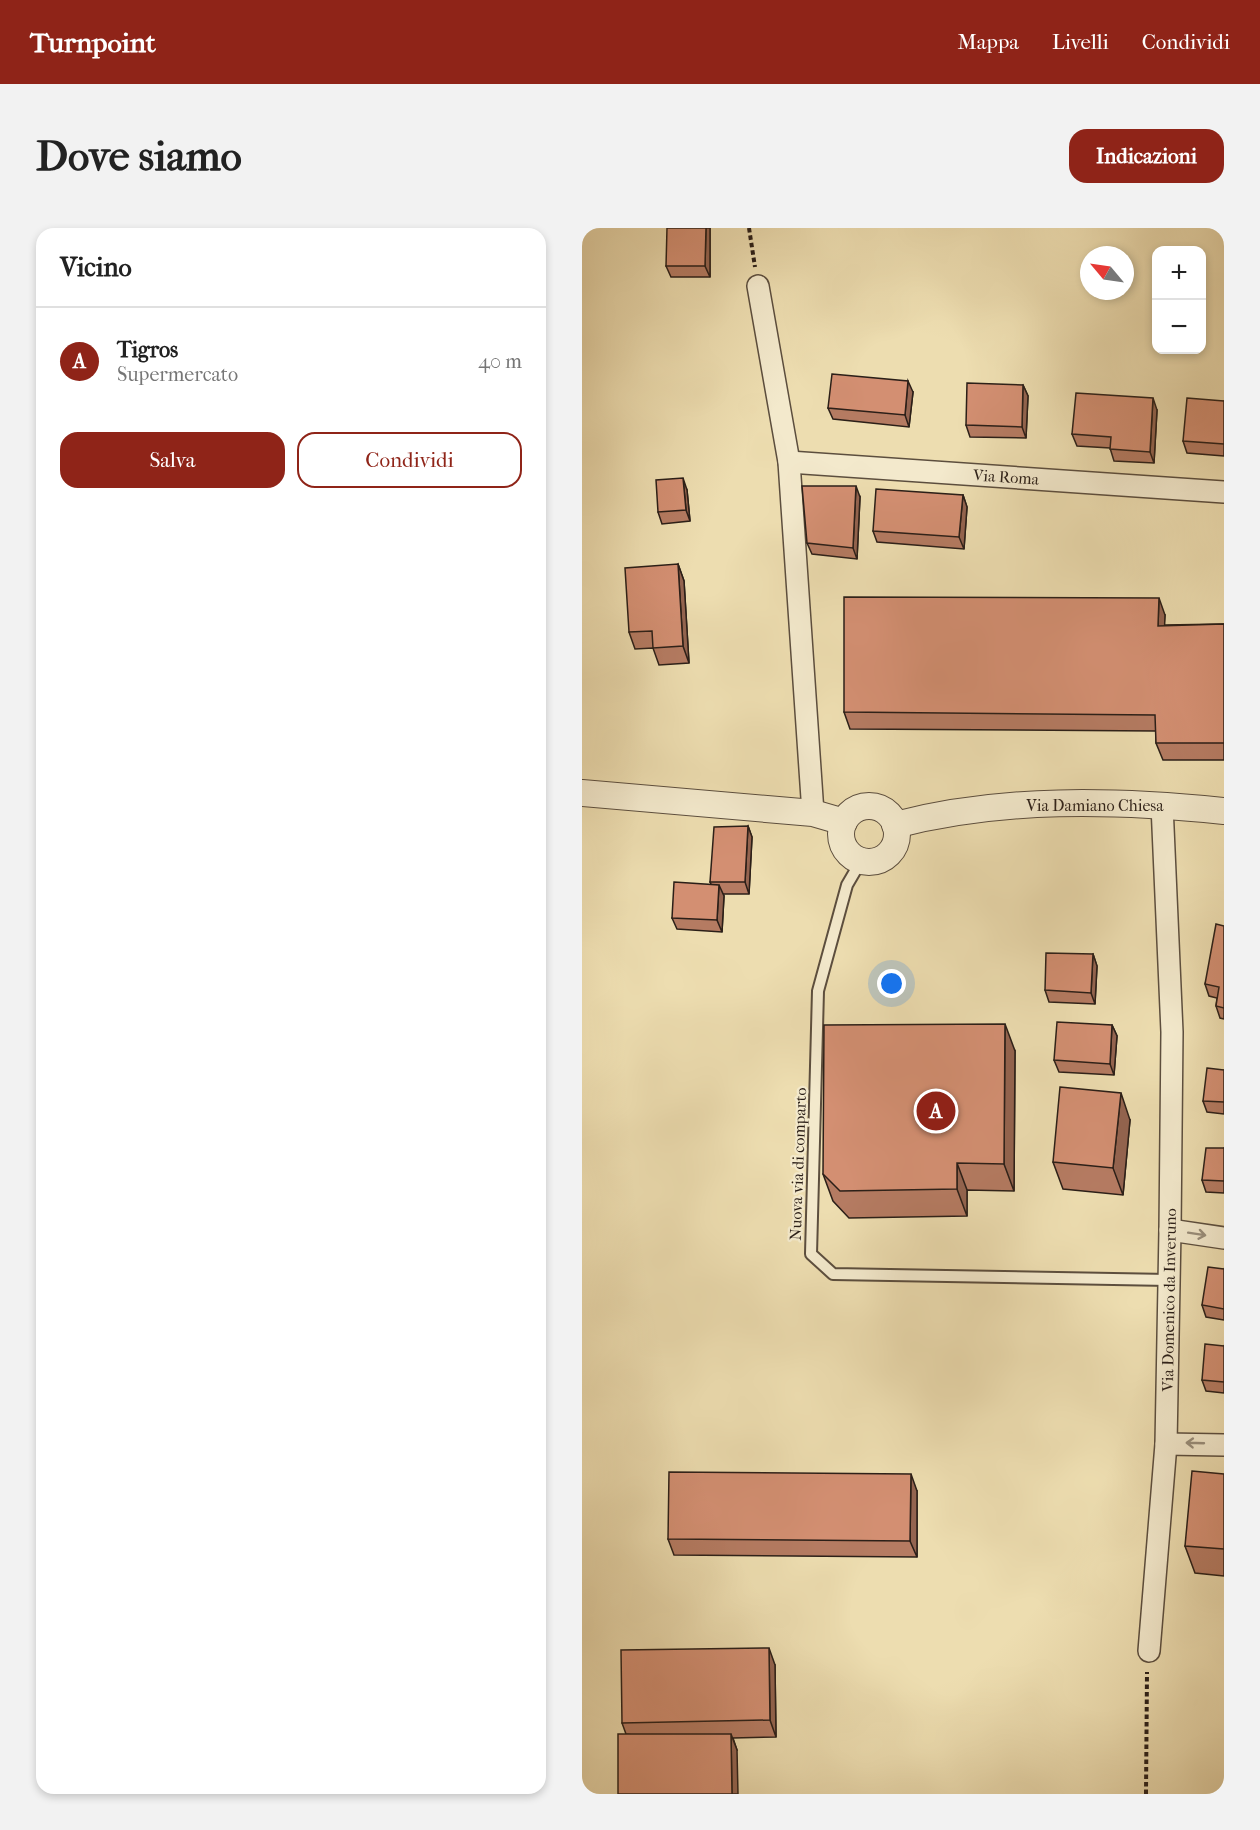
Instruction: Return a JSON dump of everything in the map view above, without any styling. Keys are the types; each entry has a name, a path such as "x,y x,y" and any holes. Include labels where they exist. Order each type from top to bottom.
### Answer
{"street":[{"path":"758,286 789,462 813,813"},
{"name":"Via Roma","path":"789,462 1224,492"},
{"path":"582,793 813,813 844,822"},
{"name":"Via Damiano Chiesa","path":"896,825 916,819 1041,802 1162,805 1224,811"},
{"name":"Via Domenico da Inveruno","path":"1149,1651 1166,1444 1170,1230 1172,1032 1162,805"},
{"path":"866,806 884,810 896,825 897,833 892,850 878,860 861,861 854,857 844,845 841,830 844,822 849,814 866,806"},
{"path":"1170,1230 1224,1238"},
{"path":"1166,1444 1224,1444"}],"lane":[{"name":"Nuova via di comparto","path":"861,861 847,885 818,992 811,1254 833,1274 1169,1280"}],"path":[{"path":"750,228 758,286"},
{"path":"1146,1794 1149,1651"}],"building":[{"path":"667,228 706,228 705,266 666,266"},
{"path":"832,374 908,381 905,415 828,408"},
{"path":"967,383 1023,385 1022,427 966,425"},
{"path":"1076,393 1153,398 1150,452 1110,449 1111,437 1072,434"},
{"path":"1187,398 1224,401 1224,444 1183,441"},
{"path":"683,478 686,510 658,512 656,480"},
{"path":"802,486 856,486 853,548 807,543"},
{"path":"876,489 963,495 959,537 873,531"},
{"path":"678,564 683,646 653,648 652,631 629,632 625,568"},
{"path":"844,597 1159,598 1158,626 1224,624 1224,743 1156,743 1155,715 844,712"},
{"path":"748,826 745,882 710,882 714,827"},
{"path":"674,882 719,885 717,920 672,918"},
{"path":"1216,924 1224,926 1224,1008 1216,1006 1219,987 1205,984"},
{"path":"1046,953 1093,954 1091,993 1045,990"},
{"path":"1057,1022 1112,1025 1110,1064 1054,1060"},
{"path":"1005,1024 1004,1164 957,1163 957,1189 840,1191 823,1174 824,1025"},
{"path":"1207,1068 1224,1070 1224,1102 1203,1101"},
{"path":"1060,1087 1121,1093 1113,1168 1053,1162"},
{"path":"1206,1148 1224,1148 1224,1181 1202,1180"},
{"path":"1208,1267 1224,1269 1224,1309 1202,1305"},
{"path":"1205,1344 1224,1346 1224,1382 1202,1380"},
{"path":"1192,1471 1224,1474 1224,1549 1185,1546"},
{"path":"669,1472 911,1474 910,1541 668,1539"},
{"path":"769,1648 770,1720 622,1723 621,1650"},
{"path":"618,1734 731,1734 732,1794 618,1794"}],"place":[{"name":"Tigros","path":"936,1111"}]}
